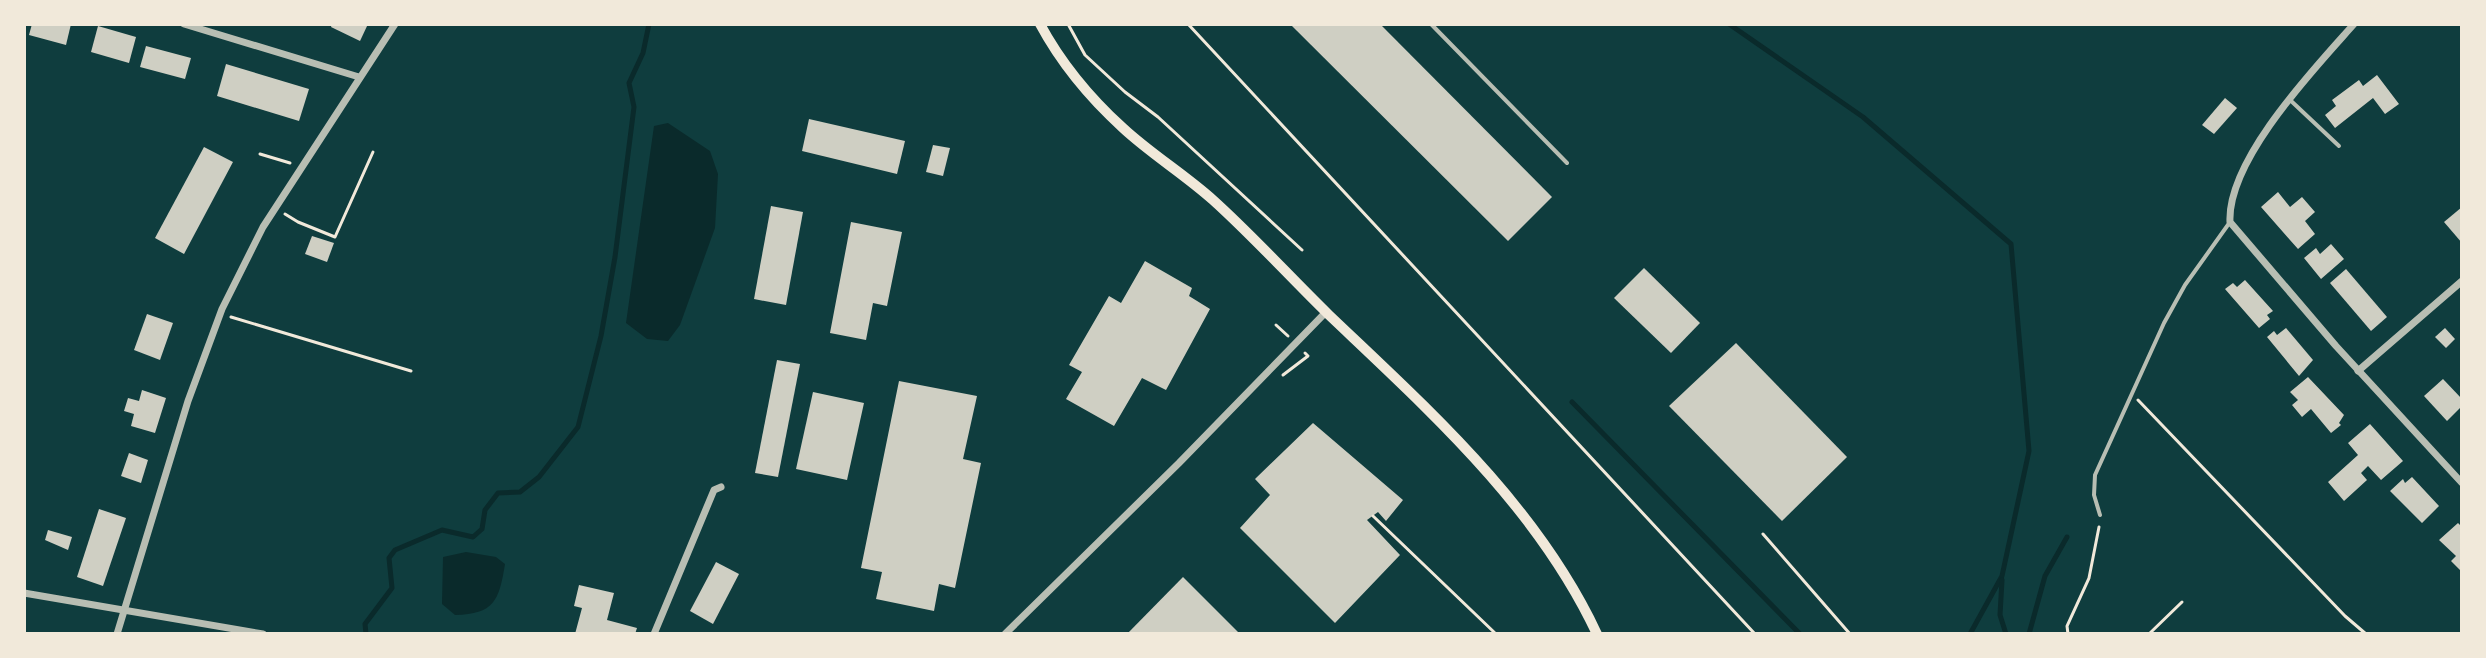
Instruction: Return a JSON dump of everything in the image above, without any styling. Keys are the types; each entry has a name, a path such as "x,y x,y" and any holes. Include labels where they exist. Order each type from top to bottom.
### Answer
{"main road":[{"path":"1040,24 1084,89 1125,130 1190,179 1243,227 1466,448 1513,501 1552,556 1597,634"}],"street":[{"path":"184,24 359,77"},
{"path":"117,634 188,401 221,314 263,227 395,24"},
{"path":"2354,24 2289,99 2238,183 2229,205 2230,222 2358,371 2462,483"},
{"path":"2358,371 2462,281"},
{"path":"1005,634 1185,457 1326,312"},
{"path":"654,634 714,490 721,487"},
{"path":"24,593 263,634"}],"lane":[{"path":"1431,24 1567,163"},
{"path":"2289,99 2339,146"},
{"path":"2100,515 2094,495 2095,475 2164,323 2185,285 2230,222"}],"path":[{"path":"1068,24 1085,55 1170,128 1302,250"},
{"path":"1188,24 1755,634"},
{"path":"276,207 298,222 335,237 373,152"},
{"path":"260,154 302,166"},
{"path":"221,314 411,371"},
{"path":"2133,395 2345,616 2366,634"},
{"path":"2068,634 2067,626 2089,578 2100,515"},
{"path":"1373,516 1496,634"},
{"path":"1763,534 1850,634"},
{"path":"2149,634 2182,602"}],"water":[{"path":"668,123 710,151 718,174 715,228 680,325 668,341 647,339 626,323 654,126"},
{"path":"466,552 496,557 505,564 497,596 492,603 478,612 455,615 442,604 443,557"}],"building":[{"path":"32,24 71,24 66,45 29,35"},
{"path":"332,24 368,24 360,41 331,27"},
{"path":"1290,24 1380,24 1552,197 1508,241"},
{"path":"98,26 136,37 129,63 91,52"},
{"path":"146,46 191,58 185,79 140,67"},
{"path":"226,64 309,89 299,121 217,96"},
{"path":"2377,75 2399,104 2385,114 2373,98 2335,128 2325,115 2336,106 2332,100 2359,80 2363,86"},
{"path":"2225,98 2237,108 2214,134 2202,125"},
{"path":"809,119 905,141 897,174 802,151"},
{"path":"933,145 950,148 943,176 926,172"},
{"path":"204,147 233,162 184,254 155,238"},
{"path":"2278,192 2290,207 2302,197 2315,212 2305,221 2315,234 2298,249 2261,207"},
{"path":"771,206 803,212 786,305 754,299"},
{"path":"2462,207 2462,243 2444,222"},
{"path":"851,222 902,232 887,306 873,303 866,340 830,333"},
{"path":"312,236 334,243 327,262 305,254"},
{"path":"2331,244 2344,259 2321,279 2304,258 2316,248 2320,254"},
{"path":"1145,261 1192,288 1189,296 1210,309 1166,390 1142,378 1114,426 1066,399 1082,372 1069,365 1109,296 1121,303"},
{"path":"1644,268 1700,323 1671,353 1614,298"},
{"path":"2346,269 2387,317 2371,331 2330,283"},
{"path":"2245,280 2273,311 2267,315 2270,319 2259,328 2225,289 2233,283 2237,287"},
{"path":"147,314 173,323 160,360 134,350"},
{"path":"2286,328 2313,360 2299,376 2267,337 2274,331 2277,335"},
{"path":"2445,328 2455,339 2446,348 2435,337"},
{"path":"1736,343 1847,457 1782,521 1669,406"},
{"path":"777,360 800,364 778,477 755,473"},
{"path":"2308,377 2344,415 2339,423 2341,425 2331,433 2311,409 2302,417 2292,405 2298,400 2290,392"},
{"path":"2443,379 2462,399 2462,406 2447,421 2424,396"},
{"path":"899,381 977,396 963,459 981,463 955,588 939,584 934,611 876,599 882,572 861,568"},
{"path":"142,390 166,398 155,433 131,426 134,414 124,411 128,398 139,401"},
{"path":"813,392 864,403 847,480 796,469"},
{"path":"1313,423 1403,500 1386,521 1378,512 1367,520 1400,555 1335,623 1240,528 1270,495 1255,479"},
{"path":"2370,424 2403,461 2381,480 2368,466 2361,473 2367,480 2344,501 2328,482 2358,455 2348,443"},
{"path":"129,453 148,460 141,483 121,476"},
{"path":"2412,477 2439,506 2422,523 2390,491 2403,479 2405,483"},
{"path":"99,509 126,518 103,586 77,577"},
{"path":"2458,523 2462,527 2462,572 2451,561 2456,556 2439,540"},
{"path":"48,530 72,537 68,550 45,540"},
{"path":"716,562 739,574 713,624 690,611"},
{"path":"1183,577 1240,634 1127,634"},
{"path":"579,585 614,593 607,620 637,628 635,634 575,634 582,608 574,606"}],"waterway":[{"path":"366,634 365,624 392,588 389,558 395,550 442,530 473,537 482,529 485,510 498,493 520,492 539,477 578,427 601,336 615,257 634,107 629,83 643,53 649,24"},
{"path":"1729,24 1863,117 2011,244 2029,451 2002,576 1970,634"},
{"path":"1572,402 1800,634"},
{"path":"2029,634 2045,576 2067,537"},
{"path":"2002,580 2000,615 2006,634"}]}
